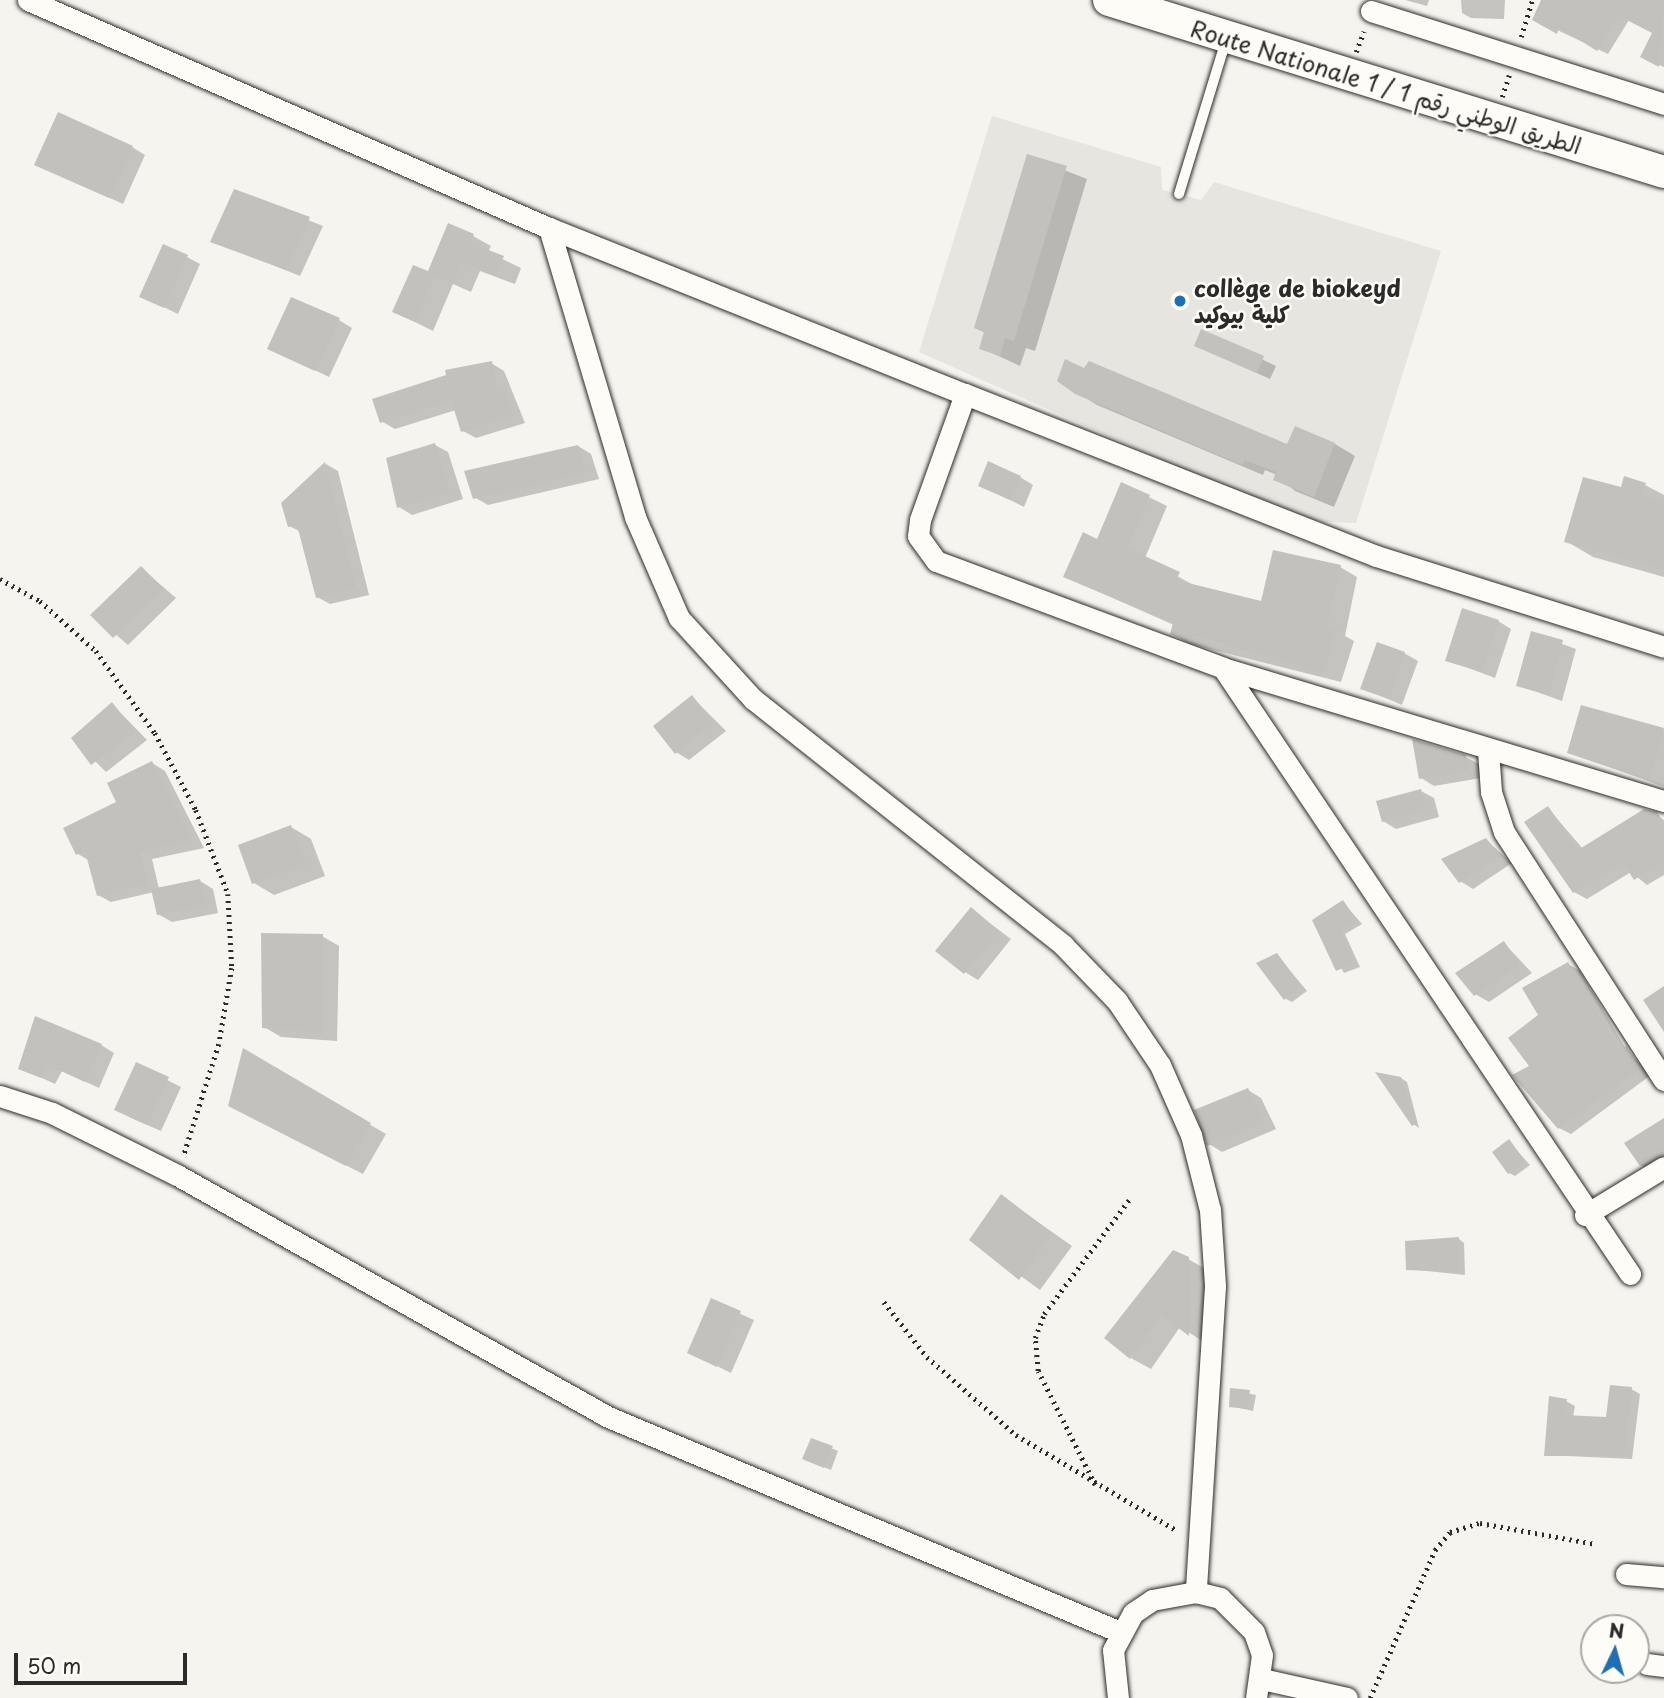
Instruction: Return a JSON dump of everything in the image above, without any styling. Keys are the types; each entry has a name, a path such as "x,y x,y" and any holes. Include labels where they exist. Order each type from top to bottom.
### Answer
{"main road":[{"name":"Route Nationale 1 / الطريق الوطني رقم 1","path":"1109,0 1664,172"}],"street":[{"path":"28,0 548,228 965,394 1376,556 1664,647"},
{"path":"1371,11 1664,104"},
{"path":"548,228 635,517 679,618 753,699 1063,945 1117,1001 1160,1065 1191,1135 1210,1210 1215,1286 1196,1591"},
{"path":"965,394 920,520 923,551 936,561 1223,668 1660,805"},
{"path":"1223,668 1585,1215 1630,1274"},
{"path":"1488,750 1491,792 1504,832 1664,1080"},
{"path":"0,1096 52,1113 177,1175 606,1416 1120,1632"},
{"path":"1585,1215 1664,1167"},
{"path":"1626,1574 1664,1577"},
{"path":"1111,1695 1111,1670 1120,1632 1152,1600 1196,1591 1220,1598 1254,1632 1259,1689 1347,1698"}],"lane":[{"path":"1179,194 1227,38"}],"path":[{"path":"1348,75 1371,11"},
{"path":"0,579 40,601 96,651 133,702 195,810 228,894 232,968 219,1044 177,1175"},
{"path":"1096,1486 1038,1371 1035,1338 1044,1314 1129,1200"},
{"path":"884,1302 955,1385 1016,1435 1096,1486 1200,1543"},
{"path":"1370,1698 1435,1550 1450,1532 1480,1523 1596,1544"}],"shaded area":[{"name":"collège de biokeyd كلية بيوكيد","path":"992,116 1161,167 1162,190 1201,200 1214,182 1441,251 1356,523 1300,521 919,352"}],"building":[{"path":"1541,0 1664,0 1659,67 1640,57 1652,33 1619,16 1597,51 1559,27 1557,34 1532,20"},
{"path":"58,112 133,146 109,198 34,165"},
{"path":"1027,154 1067,166 1014,341 1005,338 1000,356 979,349 984,332 974,328"},
{"path":"234,189 310,217 286,270 210,242"},
{"path":"448,223 474,234 470,243 504,256 496,275 462,262 453,283 435,275 415,322 392,312 413,265 428,271"},
{"path":"163,244 188,255 164,308 139,297"},
{"path":"291,297 340,318 315,371 267,349"},
{"path":"1201,329 1264,356 1257,373 1194,346"},
{"path":"1065,359 1084,368 1089,361 1287,444 1295,426 1335,443 1314,497 1273,480 1276,472 1245,460 1242,465 1075,394 1057,381"},
{"path":"492,361 497,390 504,388 513,416 461,432 451,400 380,423 372,399 446,375 445,370"},
{"path":"435,443 450,492 397,508 386,458"},
{"path":"578,445 586,472 473,499 464,471"},
{"path":"988,461 1021,476 1010,500 978,486"},
{"path":"325,462 356,588 316,598 297,525 288,527 281,503"},
{"path":"1624,476 1646,483 1642,495 1664,501 1664,570 1564,542 1583,477 1621,487"},
{"path":"1121,482 1150,495 1127,548 1180,572 1176,580 1261,601 1273,550 1341,565 1327,626 1337,629 1323,673 1193,635 1191,640 1177,637 1170,634 1173,623 1063,577 1083,532 1097,539"},
{"path":"141,566 164,589 113,638 90,615"},
{"path":"1462,608 1499,620 1482,672 1445,661"},
{"path":"1531,631 1563,640 1548,695 1516,686"},
{"path":"1377,642 1405,652 1389,699 1360,689"},
{"path":"692,695 714,723 675,754 653,726"},
{"path":"112,702 135,732 91,765 71,738"},
{"path":"1581,705 1664,728 1650,781 1567,753"},
{"path":"1412,739 1466,755 1468,771 1419,779"},
{"path":"152,761 192,841 139,852 147,883 97,896 85,851 76,855 63,828 116,802 107,783"},
{"path":"1421,789 1426,810 1382,822 1376,801"},
{"path":"1548,806 1578,850 1644,809 1657,812 1664,823 1664,861 1634,880 1623,863 1573,893 1524,822"},
{"path":"291,825 306,865 252,884 238,845"},
{"path":"1486,838 1500,855 1459,883 1441,859"},
{"path":"200,879 206,906 157,915 151,889"},
{"path":"1343,900 1357,921 1340,930 1355,963 1336,971 1312,920"},
{"path":"971,907 999,931 964,974 935,951"},
{"path":"261,933 323,934 321,1032 262,1028"},
{"path":"1504,941 1520,965 1474,996 1455,973"},
{"path":"1277,953 1302,987 1284,1000 1256,963"},
{"path":"1568,962 1620,1050 1626,1046 1641,1068 1558,1129 1512,1075 1529,1066 1508,1038 1538,1015 1522,988"},
{"path":"1664,986 1664,1032 1643,1000"},
{"path":"35,1016 102,1044 85,1082 48,1065 41,1078 18,1069"},
{"path":"243,1048 371,1123 346,1166 228,1106"},
{"path":"136,1062 169,1077 147,1125 114,1110"},
{"path":"1375,1072 1401,1077 1417,1123 1412,1126"},
{"path":"1248,1088 1264,1122 1207,1146 1194,1110"},
{"path":"1664,1118 1664,1154 1640,1166 1624,1143"},
{"path":"1509,1139 1525,1161 1508,1174 1492,1152"},
{"path":"1001,1194 1052,1233 1019,1280 969,1240"},
{"path":"1459,1237 1460,1272 1406,1270 1405,1241"},
{"path":"1173,1250 1189,1257 1189,1336 1161,1315 1130,1359 1104,1338"},
{"path":"711,1298 741,1311 717,1367 687,1353"},
{"path":"1610,1385 1632,1387 1624,1456 1544,1456 1549,1396 1567,1399 1564,1415 1606,1417"},
{"path":"1230,1388 1250,1390 1247,1409 1229,1407"},
{"path":"811,1438 833,1446 824,1468 802,1459"}],"place":[{"name":"collège de biokeyd كلية بيوكيد","path":"1180,301"}]}
